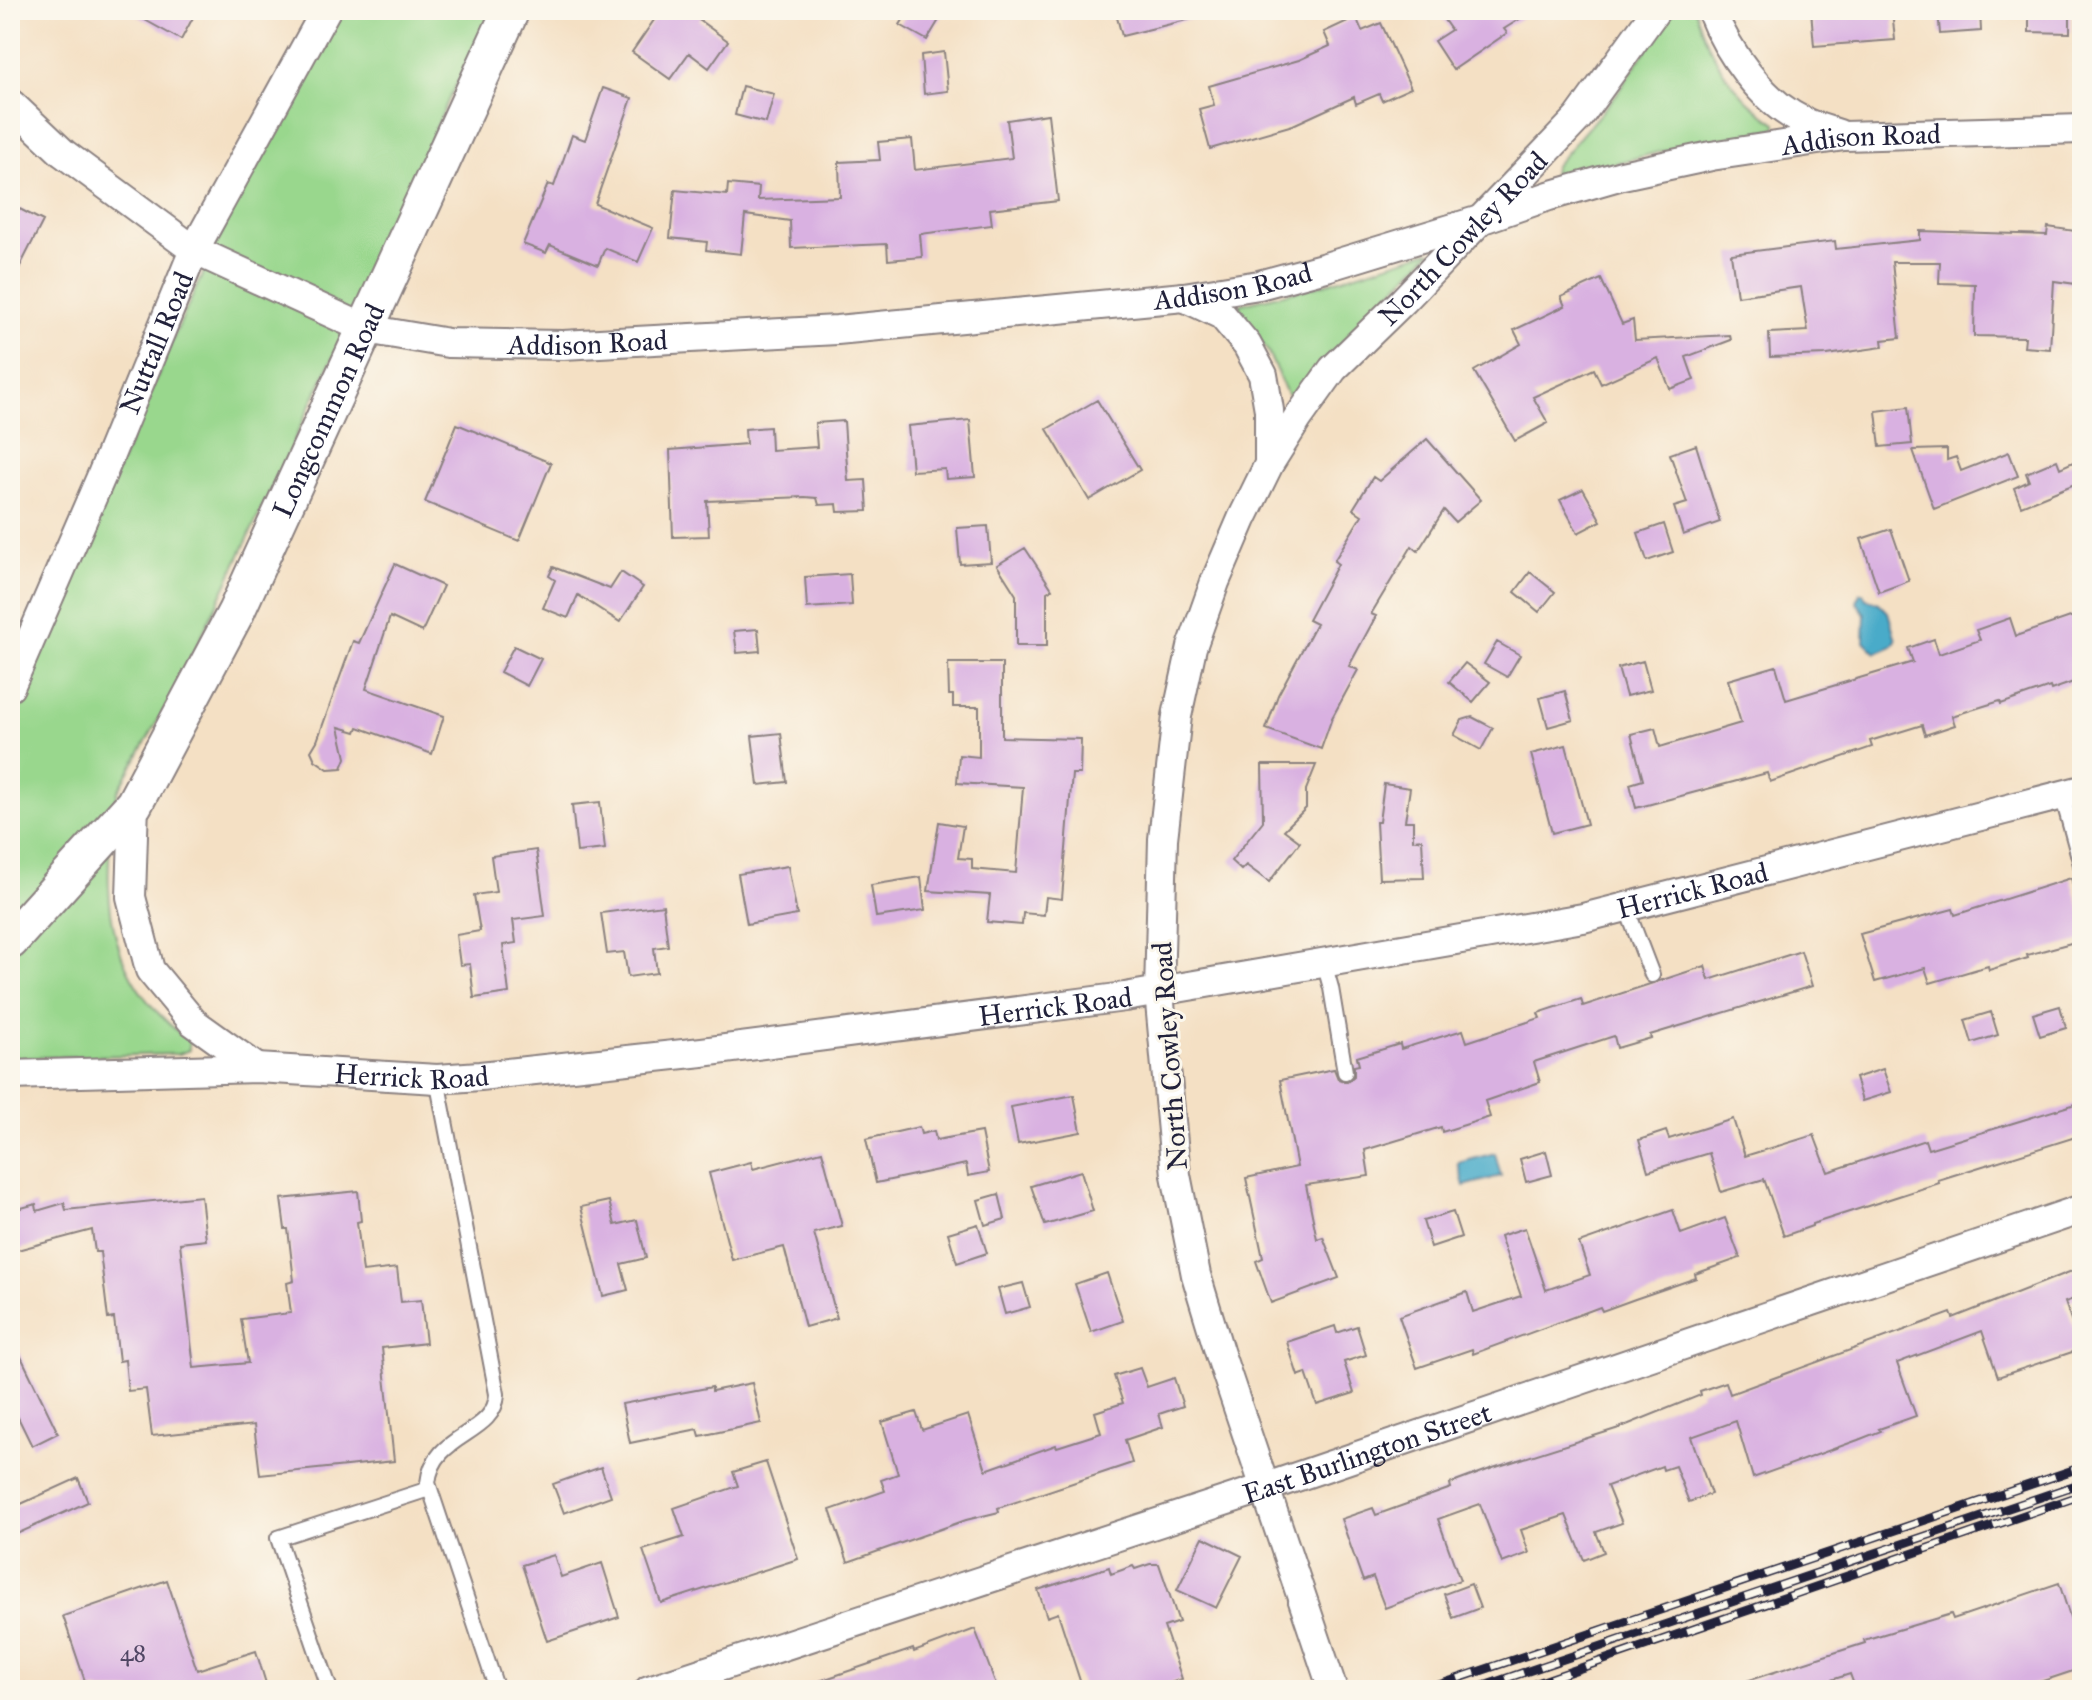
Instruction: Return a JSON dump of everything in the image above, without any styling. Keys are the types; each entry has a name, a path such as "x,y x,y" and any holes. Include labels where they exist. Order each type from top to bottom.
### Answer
{"street":[{"name":"Nuttall Road","path":"10,687 194,250 326,10"},
{"name":"Longcommon Road","path":"10,941 134,804 236,612 511,10"},
{"name":"North Cowley Road","path":"1333,1690 1214,1336 1188,1238 1176,1175 1159,992 1163,839 1177,716 1192,647 1242,519 1269,464 1333,369 1578,118 1656,10"},
{"path":"1711,10 1736,59 1764,93 1800,120 1844,136"},
{"name":"Addison Road","path":"10,103 63,153 194,250 366,329 448,343 563,345 837,330 1184,297 1259,285 1622,175 1711,156 1844,136 2082,129"},
{"name":"North Cowley Road","path":"1184,297 1222,315 1247,345 1263,375 1269,410 1269,464"},
{"name":"Herrick Road","path":"10,1075 257,1068 437,1079 702,1052 1159,992 1583,918 2072,793"},
{"name":"Longcommon Road","path":"134,804 131,897 150,970 193,1022 257,1068"},
{"name":"East Burlington Street","path":"649,1690 1264,1488 2082,1209"}],"lane":[{"path":"2072,793 2082,868"},
{"path":"1626,907 1652,975"},
{"path":"1324,963 1345,1072"},
{"path":"437,1079 497,1394 489,1417 453,1441 439,1455 429,1472 429,1489 497,1690"},
{"path":"330,1690 278,1538 429,1489"}],"green space":[{"path":"343,10 493,10 448,101 359,302 217,604 173,694 118,791 109,862 115,934 132,978 158,1013 189,1042 189,1050 179,1054 10,1058 10,713 55,618 176,332 232,210"},
{"path":"1673,10 1695,10 1708,44 1725,74 1748,101 1776,123 1776,128 1663,151 1553,179 1554,167 1616,95"},
{"path":"1429,251 1293,394 1287,394 1267,350 1241,315 1241,304 1321,285"}],"water":[{"path":"1860,593 1888,612 1896,640 1892,646 1876,653 1864,641 1865,614 1857,602"},
{"path":"1495,1153 1501,1176 1464,1186 1458,1163"}],"building":[{"path":"127,10 197,10 181,40"},
{"path":"661,10 706,10 699,20 728,41 709,68 689,53 670,79 632,52"},
{"path":"909,10 945,10 927,40 900,25"},
{"path":"1115,10 1194,10 1195,18 1122,36"},
{"path":"1437,10 1534,10 1504,29 1507,33 1453,70 1434,41 1451,30"},
{"path":"1811,10 1892,10 1895,40 1814,46"},
{"path":"1938,10 1980,10 1981,31 1940,34"},
{"path":"2029,10 2070,10 2070,33 2029,32"},
{"path":"1356,17 1362,31 1381,23 1411,88 1382,101 1379,94 1356,104 1354,97 1293,125 1210,149 1199,109 1214,105 1209,86 1299,60 1330,46 1324,32"},
{"path":"944,52 948,91 924,94 921,55"},
{"path":"742,86 774,94 766,123 735,115"},
{"path":"603,88 632,98 595,204 653,228 638,262 605,248 598,265 550,245 546,253 523,244 548,184 554,186 572,135 585,140"},
{"path":"1048,114 1058,201 990,209 992,225 920,234 922,257 888,260 887,244 791,248 790,221 745,215 741,254 706,250 707,242 670,238 675,190 727,195 728,184 759,187 758,200 840,197 839,162 880,160 878,142 912,139 915,170 1012,158 1007,120"},
{"path":"10,204 43,221 10,286"},
{"path":"2048,227 2082,232 2076,284 2054,281 2050,349 2024,347 2025,337 1974,336 1975,284 1939,283 1940,262 1892,262 1900,338 1882,340 1883,347 1827,355 1770,357 1769,333 1808,331 1801,287 1737,296 1731,254 1835,241 1836,249 1920,240 1920,231 2047,235"},
{"path":"1601,279 1622,324 1633,320 1635,340 1730,335 1731,340 1686,357 1694,380 1670,389 1658,358 1601,384 1594,369 1533,397 1548,423 1515,441 1474,371 1521,344 1514,330 1565,306 1561,297"},
{"path":"1097,400 1140,470 1089,500 1047,429"},
{"path":"1908,407 1912,444 1880,447 1876,411"},
{"path":"970,420 975,477 946,479 945,469 912,471 908,426"},
{"path":"844,421 848,481 866,480 868,511 838,512 837,504 819,505 817,498 805,497 707,501 709,536 673,537 670,450 746,444 745,429 770,427 771,450 817,447 815,423"},
{"path":"457,424 551,463 519,541 425,502"},
{"path":"1427,439 1481,500 1455,522 1444,510 1418,551 1412,546 1371,614 1376,616 1349,666 1358,670 1332,718 1321,749 1266,729 1278,695 1316,624 1308,620 1338,564 1334,561 1362,515 1353,509 1373,477 1379,481"},
{"path":"1696,445 1720,522 1683,535 1674,507 1687,503 1670,454"},
{"path":"1947,449 1947,460 1956,457 1961,471 2009,452 2018,476 1934,509 1913,450"},
{"path":"2082,458 2082,481 2021,506 2014,488 2029,481 2026,473 2057,460 2060,468"},
{"path":"1583,489 1601,521 1578,533 1560,500"},
{"path":"1664,524 1673,552 1647,561 1638,533"},
{"path":"988,526 991,562 960,564 957,528"},
{"path":"1891,529 1909,581 1879,592 1861,539"},
{"path":"1025,548 1052,589 1047,592 1047,646 1016,646 1016,595 997,565"},
{"path":"395,564 443,586 422,632 390,617 366,689 444,716 432,754 358,727 356,732 339,727 346,758 342,768 328,769 315,760 311,751 353,641 359,643"},
{"path":"553,567 610,589 621,572 643,587 620,622 578,595 568,618 543,608 555,580 549,576"},
{"path":"1530,572 1555,592 1539,612 1515,592"},
{"path":"850,574 852,605 807,608 805,577"},
{"path":"2082,613 2082,679 1952,716 1955,725 1925,735 1922,725 1870,741 1872,747 1770,782 1767,773 1636,808 1630,784 1643,780 1631,734 1655,728 1660,747 1741,723 1728,680 1776,666 1786,700 1913,662 1908,648 1934,639 1939,654 1980,640 1976,630 2010,618 2016,636"},
{"path":"758,629 760,651 737,653 734,631"},
{"path":"1497,642 1520,655 1507,677 1484,664"},
{"path":"514,646 541,659 527,686 500,672"},
{"path":"1643,661 1651,690 1626,696 1618,668"},
{"path":"948,663 1002,663 1002,737 1081,739 1080,774 1072,774 1062,899 1046,897 1044,915 1023,913 1022,925 987,922 990,895 928,891 939,822 963,826 958,858 972,859 972,869 1016,873 1023,787 957,783 959,755 979,757 979,707 953,707 953,695 949,695"},
{"path":"1465,663 1490,682 1473,702 1449,682"},
{"path":"1565,691 1573,720 1548,727 1540,698"},
{"path":"1472,717 1493,728 1481,750 1454,735 1462,720"},
{"path":"781,733 787,782 758,785 752,736"},
{"path":"1566,745 1587,824 1552,833 1531,754"},
{"path":"1262,765 1316,765 1306,790 1306,808 1284,830 1300,842 1269,882 1246,865 1241,870 1231,861 1263,821"},
{"path":"1384,784 1410,788 1405,821 1413,821 1413,840 1422,839 1424,878 1379,879 1376,822 1379,822"},
{"path":"600,802 605,849 577,852 572,805"},
{"path":"536,850 545,916 513,920 516,943 503,945 509,993 474,998 470,964 460,965 456,935 480,931 474,895 496,892 491,856"},
{"path":"788,866 797,915 747,924 738,874"},
{"path":"921,877 925,910 876,917 871,885"},
{"path":"2071,878 2082,916 2082,940 2027,955 2028,958 1989,970 1988,966 1930,983 1925,968 1875,982 1860,934 1953,909 1955,915"},
{"path":"663,905 668,946 654,948 657,973 628,977 624,952 607,954 601,913"},
{"path":"1801,951 1812,986 1617,1048 1614,1036 1534,1062 1540,1082 1485,1101 1490,1117 1442,1132 1441,1127 1365,1150 1369,1176 1306,1185 1317,1239 1323,1237 1339,1278 1271,1303 1256,1261 1263,1258 1246,1178 1297,1167 1280,1080 1334,1069 1338,1079 1347,1082 1354,1076 1354,1066 1359,1065 1357,1057 1400,1044 1401,1049 1463,1030 1467,1042 1540,1018 1538,1013 1581,999 1583,1006 1705,966 1709,980"},
{"path":"2060,1006 2066,1028 2040,1036 2033,1014"},
{"path":"1991,1012 1998,1035 1972,1043 1965,1020"},
{"path":"1883,1069 1891,1092 1862,1101 1855,1078"},
{"path":"1074,1095 1081,1132 1018,1144 1011,1107"},
{"path":"2082,1102 2082,1135 1938,1180 1939,1183 1784,1236 1764,1179 1721,1192 1709,1153 1648,1171 1639,1140 1666,1131 1669,1139 1733,1119 1745,1156 1814,1135 1828,1172 1925,1140 1928,1149"},
{"path":"919,1127 921,1134 934,1131 936,1140 981,1132 989,1172 968,1176 966,1164 876,1183 866,1139"},
{"path":"822,1151 842,1226 814,1233 837,1318 805,1327 784,1247 732,1260 709,1173 751,1162 753,1169"},
{"path":"1546,1151 1552,1175 1526,1182 1520,1159"},
{"path":"1081,1171 1093,1211 1045,1225 1031,1186"},
{"path":"358,1191 361,1221 357,1222 363,1272 397,1268 401,1302 421,1300 426,1343 382,1348 394,1461 260,1475 254,1425 152,1436 146,1389 128,1391 125,1360 119,1361 114,1318 108,1319 100,1252 95,1252 92,1230 10,1252 10,1211 36,1204 37,1211 64,1203 66,1210 201,1196 206,1240 180,1243 194,1368 248,1363 241,1319 291,1313 287,1283 294,1281 281,1199"},
{"path":"999,1194 1005,1219 985,1225 978,1200"},
{"path":"609,1201 615,1225 637,1220 646,1258 621,1264 628,1290 603,1296 581,1207"},
{"path":"1673,1210 1681,1234 1725,1218 1740,1258 1695,1274 1696,1278 1602,1311 1600,1307 1473,1354 1472,1349 1417,1368 1399,1316 1467,1292 1473,1312 1521,1296 1500,1236 1525,1228 1546,1290 1590,1275 1579,1243"},
{"path":"1453,1212 1461,1237 1431,1247 1423,1221"},
{"path":"978,1224 987,1253 957,1263 948,1233"},
{"path":"2082,1267 2082,1296 2065,1302 2081,1349 1998,1377 1982,1331 1897,1363 1916,1416 1753,1478 1736,1421 1691,1437 1711,1494 1689,1502 1675,1466 1663,1470 1662,1466 1607,1486 1622,1523 1596,1532 1604,1552 1584,1560 1566,1515 1521,1530 1529,1553 1502,1563 1480,1504 1438,1519 1460,1580 1385,1608 1373,1577 1363,1581 1341,1519 1373,1508 1376,1515 1451,1488 1450,1484 1493,1468 1619,1428 1701,1395 1700,1391 1726,1382 1730,1394 1951,1313 1953,1318"},
{"path":"1107,1273 1123,1321 1091,1332 1075,1284"},
{"path":"1023,1283 1030,1307 1005,1314 998,1289"},
{"path":"1335,1326 1337,1333 1357,1326 1366,1355 1344,1362 1354,1393 1317,1405 1306,1373 1298,1376 1287,1342"},
{"path":"10,1334 58,1433 32,1446 10,1401"},
{"path":"1140,1368 1147,1387 1174,1378 1183,1406 1159,1414 1163,1427 1125,1440 1132,1463 998,1508 999,1512 966,1520 848,1562 830,1510 885,1491 881,1480 898,1474 882,1422 916,1412 922,1430 968,1415 986,1470 1101,1433 1095,1412 1123,1403 1114,1376"},
{"path":"752,1383 761,1423 700,1436 698,1429 630,1443 622,1404 712,1387 712,1391"},
{"path":"766,1462 798,1559 661,1603 643,1550 684,1537 674,1508 738,1486 733,1472"},
{"path":"601,1467 611,1496 564,1513 553,1484"},
{"path":"78,1478 88,1502 10,1537 10,1509"},
{"path":"1203,1537 1242,1556 1216,1608 1177,1590"},
{"path":"554,1555 561,1577 602,1563 619,1617 547,1641 522,1565"},
{"path":"1159,1564 1179,1622 1164,1627 1182,1679 1150,1690 1083,1690 1058,1613 1047,1617 1038,1590 1109,1567 1111,1574"},
{"path":"167,1580 197,1670 256,1651 268,1690 88,1690 63,1616"},
{"path":"2059,1583 2082,1654 2082,1668 2016,1690 1856,1690 1850,1674 1800,1690 1734,1690 1734,1685 1865,1643 1864,1640 1951,1614 1953,1619"},
{"path":"1471,1584 1480,1608 1453,1618 1444,1594"},
{"path":"975,1629 998,1690 806,1690 805,1686 913,1649 914,1652"}],"railway":[{"path":"1424,1690 2082,1467"},
{"path":"1472,1690 2082,1483"},
{"path":"1517,1690 2082,1495"}]}
